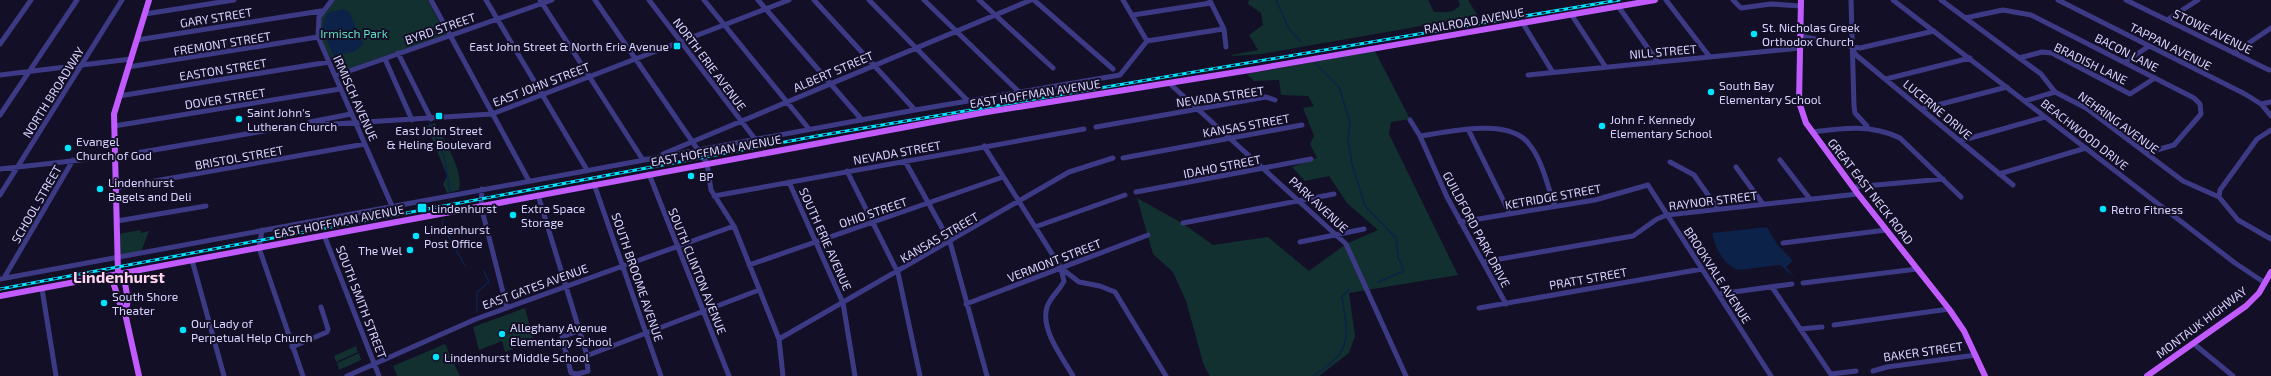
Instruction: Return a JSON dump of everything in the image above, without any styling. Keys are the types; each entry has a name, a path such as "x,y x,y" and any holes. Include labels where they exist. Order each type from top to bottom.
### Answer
{"main road":[{"path":"139,376 125,309 121,307 113,282 118,274 114,114 149,0"},
{"name":"RAILROAD AVENUE","path":"1319,58 1655,0"},
{"name":"GREAT EAST NECK ROAD","path":"1801,3 1799,102 1806,123 1858,194 1949,309 1976,355 1985,376"},
{"name":"EAST HOFFMAN AVENUE","path":"0,296 707,162 989,112 1319,58"},
{"name":"MONTAUK HIGHWAY","path":"2147,376 2246,306 2266,283 2271,272"},
{"path":"118,274 124,278 128,305 125,309"}],"street":[{"path":"0,44 31,0"},
{"path":"0,115 77,0"},
{"name":"NORTH BROADWAY","path":"0,195 122,0"},
{"path":"145,14 234,0"},
{"name":"IRMISCH AVENUE","path":"332,0 322,11 316,25 318,37 392,206"},
{"path":"431,0 529,181"},
{"path":"486,0 587,170"},
{"name":"BYRD STREET","path":"335,76 450,36 541,2 552,0"},
{"path":"595,0 694,141 707,162 711,190 734,226 779,340 783,376"},
{"name":"NORTH ERIE AVENUE","path":"649,0 755,139"},
{"path":"704,0 809,129"},
{"path":"758,0 862,120"},
{"name":"EAST JOHN STREET","path":"287,127 492,114 789,0"},
{"path":"814,0 915,110"},
{"path":"869,0 967,100"},
{"path":"924,0 1019,92"},
{"path":"980,0 1053,68"},
{"name":"ALBERT STREET","path":"643,160 694,141 1031,0"},
{"path":"1034,0 1113,70"},
{"path":"1123,0 1147,41 1223,29"},
{"path":"1666,0 1709,56"},
{"path":"1733,0 1741,8 1771,4 1801,3"},
{"path":"1851,0 1855,113 1867,126"},
{"name":"BEACHWOOD DRIVE","path":"1893,0 2235,264 2266,283"},
{"name":"NEHRING AVENUE","path":"1941,0 2045,78 2055,92 2081,105 2183,181 2219,197 2238,220 2271,239"},
{"name":"TAPPAN AVENUE","path":"2058,0 2261,104 2271,116"},
{"name":"STOWE AVENUE","path":"2126,0 2270,70"},
{"path":"2167,20 2198,0"},
{"path":"1132,15 1210,1 1223,29 1227,41 1226,47"},
{"path":"541,2 643,160"},
{"path":"1618,6 1657,61"},
{"name":"BACON LANE","path":"1965,18 2003,10 2031,15 2194,98 2202,110 2202,114 2179,141 2174,145 2146,153"},
{"name":"GARY STREET","path":"137,40 322,11"},
{"path":"1571,14 1605,66"},
{"path":"1522,22 1552,72"},
{"path":"2234,53 2271,28"},
{"path":"1800,36 1852,48 1860,48 1934,31"},
{"name":"FREMONT STREET","path":"128,67 318,37"},
{"name":"EAST HOFFMAN AVENUE","path":"2,278 967,100 1120,75 1147,41"},
{"path":"2125,62 2149,46"},
{"name":"NILL STREET","path":"1528,75 1605,66 1800,48"},
{"name":"LUCERNE DRIVE","path":"1852,48 1856,55 2013,185"},
{"name":"BRADISH LANE","path":"2019,58 2042,52 2052,53 2130,94 2133,99"},
{"path":"398,53 431,119"},
{"path":"1886,79 1970,58"},
{"path":"0,75 131,59"},
{"path":"385,59 411,113 412,120"},
{"name":"EASTON STREET","path":"120,96 329,62"},
{"name":"BRADISH LANE","path":"2130,94 2155,78"},
{"name":"PARK AVENUE","path":"1169,83 1346,244 1406,376"},
{"path":"1922,109 2007,87"},
{"name":"DOVER STREET","path":"114,126 340,89"},
{"path":"2025,101 2055,92"},
{"name":"NEVADA STREET","path":"1096,127 1266,97 1275,100"},
{"path":"2261,104 2271,102"},
{"name":"EAST JOHN STREET","path":"0,169 114,156 287,127 351,114"},
{"path":"1960,141 2045,116"},
{"name":"GUILDFORD PARK DRIVE","path":"1410,120 1420,136 1447,197 1460,222 1506,304"},
{"name":"KANSAS STREET","path":"1123,158 1302,125"},
{"path":"1812,132 1867,126 1890,132 1900,138 1961,197"},
{"path":"1420,136 1501,128 1515,132 1526,138 1530,143 1555,206"},
{"name":"NEVADA STREET","path":"714,196 1084,129"},
{"path":"2219,197 2220,190 2257,139 2261,135 2271,130"},
{"path":"1469,131 1510,214"},
{"name":"BRISTOL STREET","path":"115,188 365,144"},
{"path":"984,146 1061,268 1064,281 1051,299 1044,314 1049,331 1073,376"},
{"path":"1999,174 2086,148"},
{"name":"KANSAS STREET","path":"779,340 1070,172 1113,158"},
{"name":"IDAHO STREET","path":"1136,192 1311,159"},
{"name":"SCHOOL STREET","path":"2,278 73,160"},
{"path":"1780,160 1810,199"},
{"path":"905,161 950,242 987,376"},
{"path":"1670,162 1694,175 1718,209"},
{"path":"1736,167 1763,204"},
{"path":"847,172 898,272 920,376"},
{"name":"SOUTH CLINTON AVENUE","path":"649,174 729,376"},
{"name":"OHIO STREET","path":"749,264 1003,177"},
{"path":"1854,187 1943,179"},
{"name":"SOUTH ERIE AVENUE","path":"789,182 843,303 855,376"},
{"name":"SOUTH BROOME AVENUE","path":"594,184 661,376"},
{"name":"KETRIDGE STREET","path":"1460,222 1608,197 1626,188 1648,185"},
{"name":"BROOKVALE AVENUE","path":"1648,185 1771,376"},
{"path":"482,189 481,206 506,308"},
{"path":"1182,223 1334,194"},
{"name":"RAYNOR STREET","path":"1483,262 1633,236 1642,233 1652,221 1667,215 1858,194"},
{"path":"538,195 586,356 588,370 578,374 571,373 562,337 578,331"},
{"path":"1035,227 1125,195"},
{"path":"117,222 206,206"},
{"name":"EAST GATES AVENUE","path":"348,376 476,319 734,226"},
{"path":"1300,242 1364,229"},
{"path":"262,230 259,248 303,376"},
{"path":"1783,244 1886,230"},
{"name":"SOUTH SMITH STREET","path":"324,235 379,376"},
{"name":"VERMONT STREET","path":"966,304 1148,235"},
{"path":"192,260 224,376"},
{"path":"1061,268 1079,282 1100,286 1115,292 1166,376"},
{"name":"PRATT STREET","path":"1478,308 1702,269"},
{"path":"1803,283 1917,269"},
{"path":"1718,294 1792,284"},
{"path":"1772,286 1800,330 1832,375 1856,372"},
{"path":"42,289 56,376"},
{"path":"586,356 759,290"},
{"path":"292,347 327,332 328,329 321,307"},
{"path":"1834,325 1949,309"},
{"path":"1800,330 1822,327"},
{"path":"2194,344 2233,376"},
{"name":"BAKER STREET","path":"1873,371 1887,367 1976,355"}],"green space":[{"name":"Irmisch Park","path":"335,0 428,0 446,35 339,72 323,44 319,26 326,9"},
{"path":"1249,0 1428,0 1434,12 1448,12 1454,10 1460,5 1458,0 1468,0 1478,16 1261,54 1233,56 1231,55 1258,50 1249,35 1263,25 1261,13 1248,4"},
{"path":"1375,51 1410,119 1391,122 1389,134 1458,275 1349,293 1355,336 1349,353 1319,376 1210,376 1204,366 1186,301 1173,272 1153,254 1137,198 1182,223 1213,245 1268,237 1309,271 1346,244 1378,230 1347,203 1329,176 1305,181 1292,167 1317,158 1310,144 1314,136 1303,108 1314,106 1308,96 1281,95 1279,80 1254,81 1247,74"},
{"path":"435,123 456,165 460,182 459,190 447,193 443,184 447,176 427,126"},
{"path":"141,230 140,233 149,231 141,252 119,257 118,234"},
{"path":"525,308 533,339 531,342 505,352 502,341 479,350 473,327"},
{"path":"445,344 460,376 397,376 393,366"},
{"path":"356,346 358,352 336,362 334,356"},
{"path":"359,353 361,360 339,370 337,363"}],"water":[{"path":"344,9 349,12 363,44 354,52 334,56 324,34 323,22 329,12"},
{"path":"1767,227 1777,244 1793,261 1786,267 1796,279 1780,265 1738,270 1732,267 1720,255 1712,233"}],"waterway":[{"path":"1276,0 1289,29 1301,42"},
{"path":"1315,63 1339,87 1350,122 1348,140 1352,164 1365,206 1396,238 1398,257 1404,271 1378,282"},
{"path":"429,122 444,156 450,192"},
{"path":"443,220 442,225 465,266"},
{"path":"477,312 477,292 489,282 484,271"},
{"path":"1313,376 1335,359 1345,343 1346,324 1342,297 1349,289"}],"railway":[{"path":"0,289 817,136 1619,0"}],"place":[{"name":"St. Nicholas Greek Orthodox Church","path":"1754,34"},
{"name":"East John Street & North Erie Avenue","path":"677,46"},
{"name":"South Bay Elementary School","path":"1711,92"},
{"name":"East John Street & Heling Boulevard","path":"439,116"},
{"name":"Saint John's Lutheran Church","path":"239,119"},
{"name":"John F. Kennedy Elementary School","path":"1602,126"},
{"name":"Evangel Church of God","path":"68,148"},
{"name":"BP","path":"691,176"},
{"name":"Lindenhurst Bagels and Deli","path":"100,189"},
{"name":"Lindenhurst","path":"422,208"},
{"name":"Retro Fitness","path":"2103,209"},
{"name":"Extra Space Storage","path":"513,215"},
{"name":"Lindenhurst Post Office","path":"416,236"},
{"name":"The Wel","path":"410,250"},
{"name":"South Shore Theater","path":"104,303"},
{"name":"Our Lady of Perpetual Help Church","path":"183,330"},
{"name":"Alleghany Avenue Elementary School","path":"502,334"},
{"name":"Lindenhurst Middle School","path":"436,357"}],"district":[{"name":"Lindenhurst","path":"119,276"}]}
